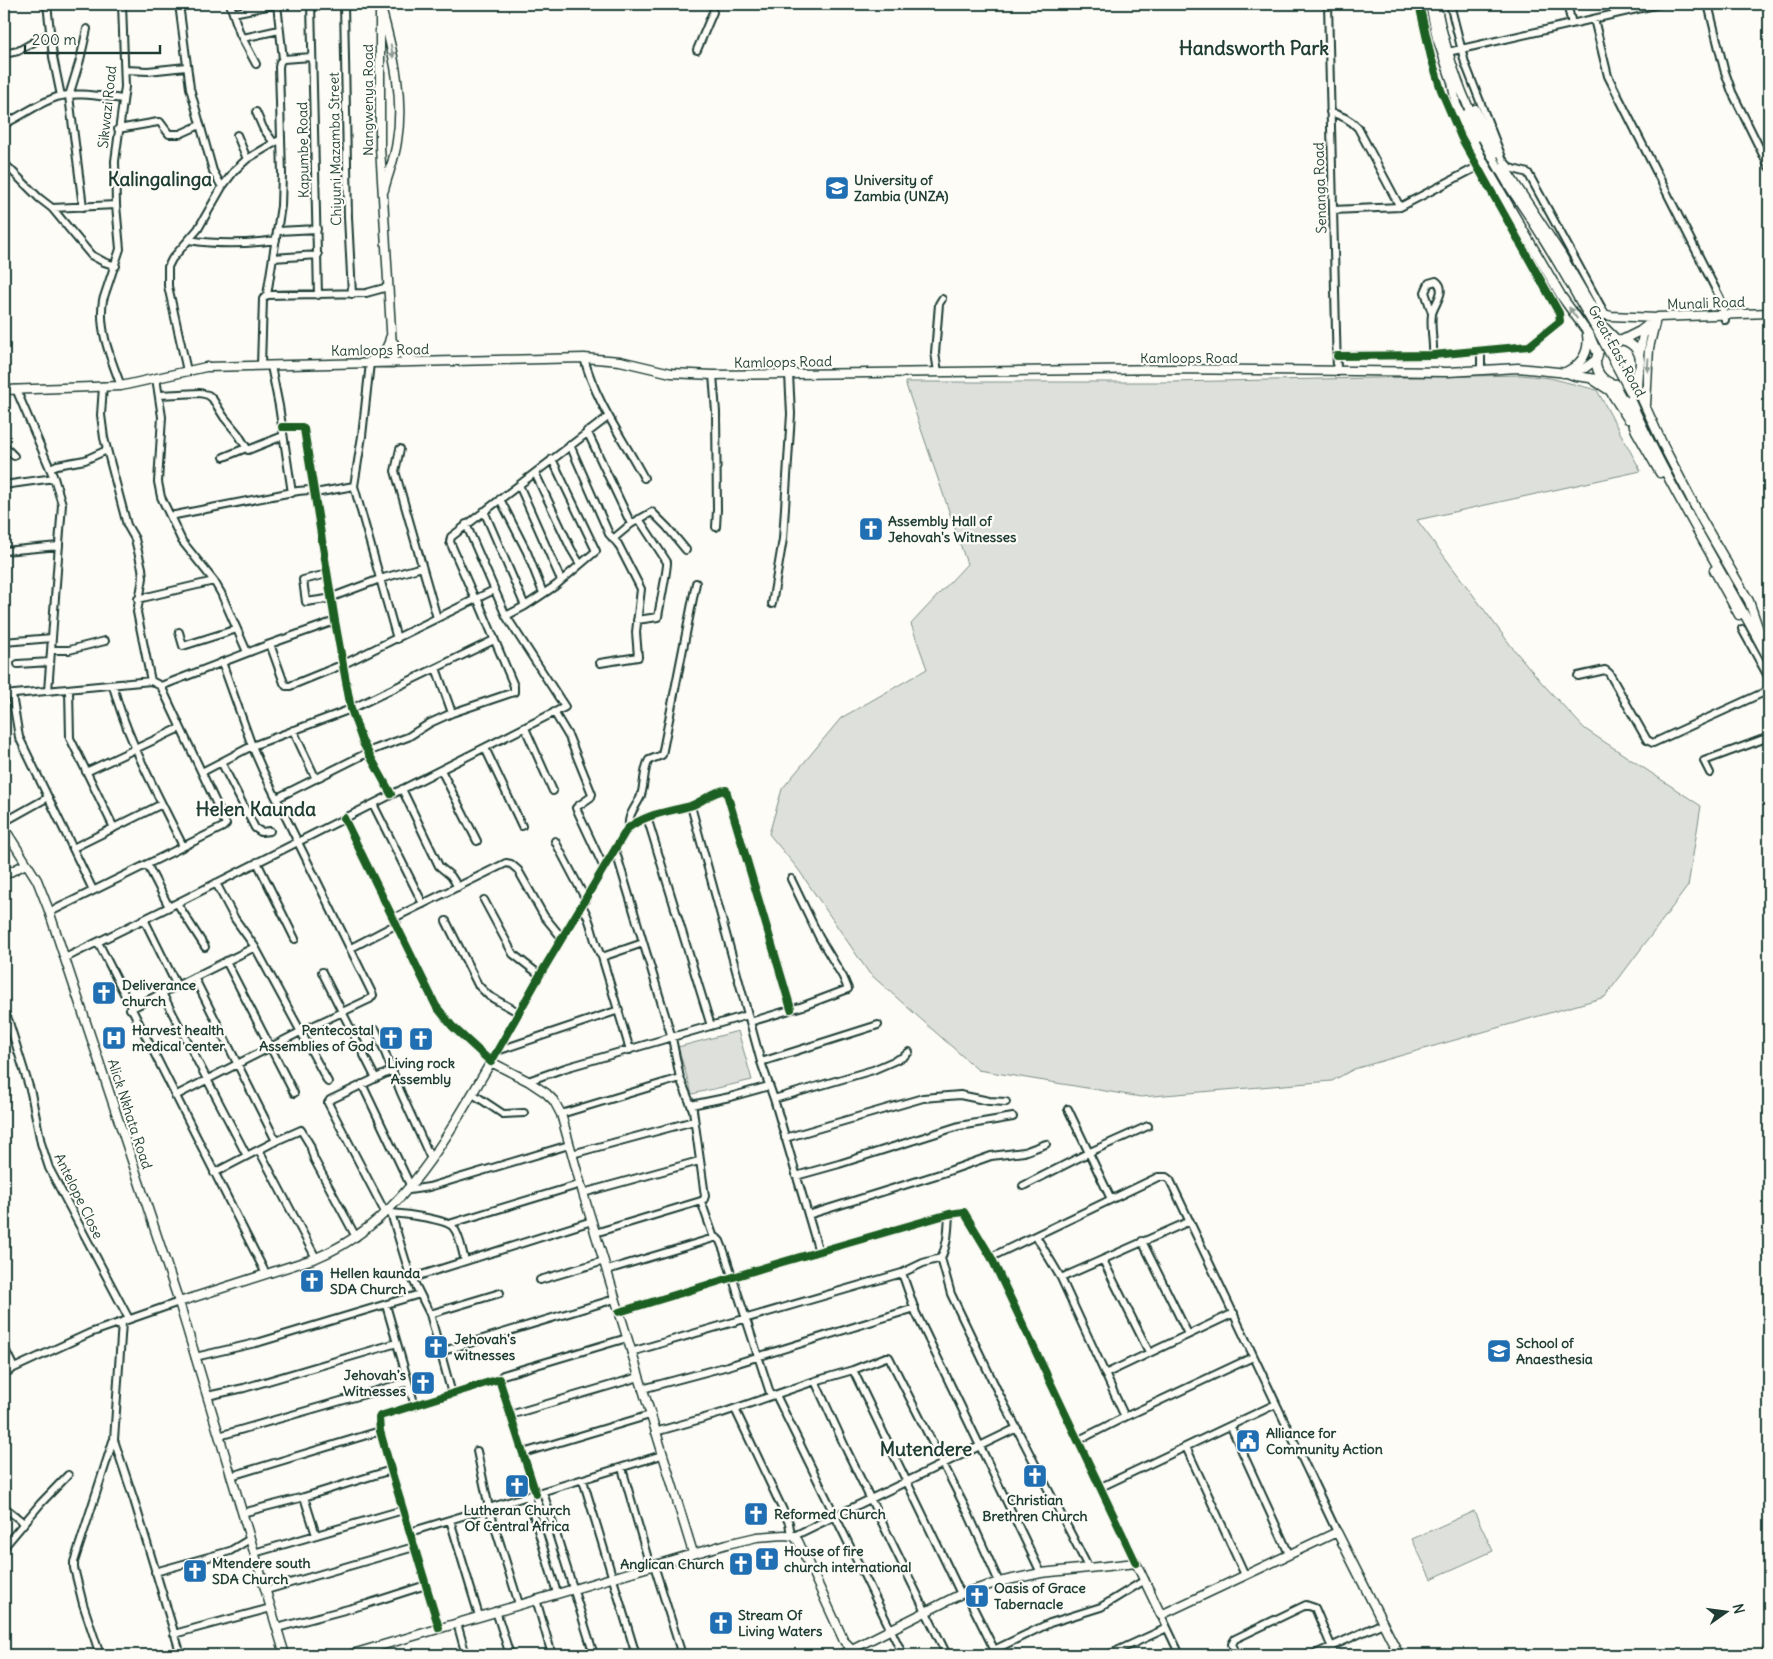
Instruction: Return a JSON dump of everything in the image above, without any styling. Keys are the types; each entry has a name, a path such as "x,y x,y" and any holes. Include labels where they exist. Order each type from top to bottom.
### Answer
{"main road":[{"name":"Nangwenya Road","path":"380,4 391,46 400,99 397,142 382,196"},
{"name":"Nangwenya Road","path":"380,4 379,93 382,196 393,363"},
{"name":"Great East Road","path":"1430,4 1455,81 1481,136 1507,183 1543,238 1599,337 1665,462 1758,632 1769,648"},
{"name":"Great East Road","path":"1436,4 1445,53"},
{"name":"Great East Road","path":"1455,81 1470,98 1500,162 1561,254 1607,332 1619,341"},
{"name":"Great East Road","path":"1455,81 1456,104 1484,163 1562,297 1592,341 1597,357"},
{"path":"1595,312 1606,316 1656,319 1650,348 1646,407"},
{"name":"Munali Road","path":"1619,341 1640,332 1656,319 1667,321 1769,313"},
{"name":"Munali Road","path":"1725,317 1769,318"},
{"name":"Munali Road","path":"1639,355 1643,335 1656,319"},
{"path":"1565,373 1578,365 1586,354 1588,341 1584,328"},
{"path":"391,334 396,348 416,362"},
{"path":"359,363 369,362 378,358 389,343 391,334"},
{"path":"1619,341 1633,347 1639,355 1640,366 1628,382 1614,384 1605,380 1598,372 1596,363 1597,357 1608,343 1619,341"},
{"name":"Kamloops Road","path":"1565,373 1585,368 1597,357"},
{"name":"Kamloops Road","path":"4,390 121,386 206,367 584,358 620,361 680,374 713,375 1171,369 1448,372 1527,368 1605,380"},
{"name":"Great East Road","path":"1638,371 1637,388 1663,445 1702,520 1749,601 1769,660"},
{"path":"1590,378 1610,391 1636,431"},
{"name":"Great East Road","path":"1614,384 1627,407 1636,431 1736,611 1758,632"},
{"name":"Alick Nkhata Road","path":"4,828 40,886 50,912 180,1302 285,1655"},
{"path":"4,870 25,862"},
{"path":"4,875 25,862"},
{"path":"180,1302 316,1258 356,1237 389,1212 432,1159 491,1062 528,1081 550,1097 561,1114 642,1389 693,1553"},
{"path":"349,1655 693,1553 757,1537 792,1536 798,1541 844,1641 855,1651 890,1630 963,1594 1000,1582 1088,1568 1136,1563 1161,1615 1336,1532 1399,1655"}],"street":[{"path":"47,4 56,74 61,96"},
{"name":"Sikwazi Road","path":"121,386 111,360 101,319 103,300 116,266 120,243 116,205 115,161 125,70 122,4"},
{"path":"179,4 190,88 213,170 222,186"},
{"path":"230,4 243,38 256,64"},
{"path":"233,13 277,4 283,59 279,67 282,182 278,231 267,295 263,299 261,366"},
{"name":"Kapumbe Road","path":"311,4 318,295"},
{"name":"Chiyuni Mazamba Street","path":"344,4 348,217 352,294"},
{"name":"Senanga Road","path":"1328,4 1337,372"},
{"path":"1337,356 1434,355 1529,346 1560,322 1561,317 1477,167 1451,116 1431,56 1419,4"},
{"path":"1450,4 1461,48 1503,160 1510,168 1524,171 1531,177 1606,316"},
{"path":"1567,4 1572,24"},
{"path":"1431,56 1659,4"},
{"path":"1708,4 1724,69 1732,92 1769,168"},
{"path":"696,50 713,12"},
{"path":"1594,19 1608,76 1720,298 1725,317"},
{"path":"84,207 69,96 87,29"},
{"path":"243,38 279,30"},
{"path":"4,54 18,51 50,33"},
{"path":"283,59 312,58"},
{"path":"125,70 148,71 186,67"},
{"path":"4,124 42,103 61,96 123,99"},
{"path":"256,112 263,128 274,143"},
{"path":"1330,112 1345,117 1358,128 1400,207"},
{"path":"118,129 158,122 161,123 169,134 176,135 200,125"},
{"path":"237,135 247,159"},
{"path":"187,372 167,275 168,267 172,259 198,229 222,186 247,159 281,139"},
{"path":"5,166 52,208 91,255 116,266"},
{"path":"1333,210 1400,207 1477,167"},
{"path":"52,208 116,205"},
{"path":"278,231 317,229"},
{"path":"189,240 212,244 276,240"},
{"path":"273,258 318,255"},
{"path":"267,295 352,294 366,293 388,287"},
{"path":"938,372 935,353 939,304 942,299"},
{"path":"1432,314 1434,355"},
{"path":"1481,350 1481,370"},
{"path":"584,358 590,377 608,417 644,478"},
{"path":"370,363 354,486 397,639"},
{"path":"272,366 292,493"},
{"path":"772,604 783,539 791,414 789,374"},
{"path":"713,375 716,412 716,527"},
{"path":"156,378 162,426 159,487 182,541 214,581 247,652"},
{"path":"103,386 102,427 127,525 135,540 142,568 143,578 137,606 138,620 151,681"},
{"path":"16,390 50,468 62,504 48,692"},
{"path":"159,395 200,393 208,395 242,439 246,448"},
{"path":"277,798 380,746 408,737 432,722 510,693 515,689 449,540 466,524 608,417"},
{"path":"282,428 302,427 304,429 351,709 368,753 391,794"},
{"path":"588,431 630,524"},
{"path":"224,457 246,448 251,449 283,436"},
{"path":"4,446 14,456"},
{"path":"570,446 609,534 618,544 641,589 636,632 638,657 600,663"},
{"path":"400,449 395,472 437,618"},
{"path":"50,468 85,460 107,450"},
{"path":"506,616 543,594 596,551 552,459"},
{"path":"535,473 580,564"},
{"path":"4,485 54,478"},
{"path":"518,485 562,580"},
{"path":"170,516 309,490 315,493 354,486"},
{"path":"500,499 527,552 543,594"},
{"path":"484,511 525,606"},
{"path":"613,539 630,524 650,512 667,527 686,550"},
{"path":"637,620 658,618 668,566 639,519"},
{"path":"65,958 565,707 506,616 466,524"},
{"path":"4,551 59,546"},
{"path":"327,574 303,580 306,602 331,598 380,579 422,567"},
{"path":"138,599 214,581"},
{"path":"629,828 630,816 640,798 644,785 647,763 649,760 662,755 696,583"},
{"path":"270,644 286,686 344,664 494,590"},
{"path":"161,686 247,652 335,621"},
{"path":"179,632 183,646 237,629"},
{"path":"1742,629 1769,678"},
{"path":"4,642 52,638"},
{"path":"202,772 252,746 351,709 494,640"},
{"path":"51,650 69,650 105,641"},
{"path":"18,664 50,662"},
{"path":"175,1096 302,1031 370,999 373,994 252,746 222,662"},
{"path":"436,668 452,713"},
{"path":"1578,676 1605,670 1609,673 1647,740 1653,743 1769,690"},
{"path":"4,695 151,681 161,686 226,824 50,912"},
{"path":"113,686 120,711 136,749 183,846"},
{"path":"69,690 70,738 114,828"},
{"path":"12,695 19,737 93,890"},
{"path":"554,712 570,738 592,794 592,797 576,808 604,868"},
{"path":"86,772 180,728"},
{"path":"525,728 553,790"},
{"path":"293,730 316,778"},
{"path":"1710,773 1704,761 1769,737"},
{"path":"485,748 522,826"},
{"path":"221,762 255,828 261,832 270,831"},
{"path":"441,770 477,841"},
{"path":"402,789 439,866 451,876 458,887"},
{"path":"344,818 436,1006 452,1026 491,1062 518,1012 629,828 647,818 673,809 691,806 726,790 791,1009"},
{"path":"4,822 47,798"},
{"path":"73,848 162,804"},
{"path":"373,804 423,904"},
{"path":"691,806 761,1062 820,1252"},
{"path":"647,818 711,1026"},
{"path":"555,841 584,903 630,1050"},
{"path":"596,1233 701,1201 705,1196 693,1110 680,1078 672,1038 615,849"},
{"path":"257,862 295,939"},
{"path":"147,864 169,907"},
{"path":"351,948 423,904 502,865 511,864 518,870 544,916 562,938"},
{"path":"528,1081 565,1068 711,1026 791,1009 820,1000 848,988 819,937 791,879"},
{"path":"216,882 235,919 255,947 328,1082"},
{"path":"484,900 513,954 540,975"},
{"path":"177,903 204,946"},
{"path":"144,920 177,986"},
{"path":"446,921 478,985 489,996 518,1012"},
{"path":"98,942 130,1009 266,1274"},
{"path":"602,957 643,943"},
{"path":"130,1009 255,947"},
{"path":"226,961 294,1092"},
{"path":"322,972 375,1077"},
{"path":"194,977 276,1141"},
{"path":"162,993 247,1156"},
{"path":"497,1051 619,1010"},
{"name":"Antelope Close","path":"8,1019 31,1093 49,1168 125,1320"},
{"path":"761,1062 878,1025"},
{"path":"376,1030 401,1094 432,1159"},
{"path":"774,1100 873,1070 903,1057 909,1052"},
{"path":"393,1070 375,1077 330,1100 328,1103 389,1212 412,1278 430,1314 452,1394"},
{"path":"561,1114 680,1078"},
{"path":"362,1084 410,1188 430,1187 571,1150 694,1121"},
{"path":"691,1105 769,1086"},
{"path":"473,1094 503,1114 524,1112"},
{"path":"786,1138 923,1098 960,1095 989,1102 1006,1102"},
{"path":"1068,1109 1111,1199"},
{"path":"796,1176 960,1126 1013,1117"},
{"path":"1023,1186 1090,1152 1148,1126"},
{"path":"214,1173 299,1130 303,1132 312,1149 314,1159 356,1237"},
{"path":"808,1215 944,1174 991,1156 1024,1152 1046,1144"},
{"path":"258,1150 316,1258"},
{"path":"389,1212 450,1224 582,1188 699,1161"},
{"path":"991,1257 1158,1177 1166,1177 1172,1184 1190,1220 1336,1532"},
{"path":"701,1201 714,1238"},
{"path":"619,1312 949,1214 964,1212 967,1214 991,1257 1136,1563"},
{"path":"949,1214 948,1239 946,1249 941,1258 950,1294 1088,1568"},
{"path":"1061,1278 1190,1220"},
{"path":"412,1278 592,1221"},
{"path":"450,1224 455,1230 465,1260"},
{"path":"1036,1236 1061,1278 1125,1417"},
{"path":"607,1270 714,1238 720,1241 757,1356 773,1395 836,1517 902,1655"},
{"path":"1142,1241 1188,1334"},
{"path":"631,1352 902,1273 923,1263 941,1258"},
{"path":"1103,1260 1149,1352"},
{"path":"540,1280 604,1261"},
{"path":"902,1273 915,1308 1041,1574"},
{"path":"430,1314 500,1293"},
{"path":"196,1357 260,1342 420,1294"},
{"path":"440,1352 615,1299"},
{"path":"4,1374 74,1340 125,1320 180,1302"},
{"path":"386,1305 415,1406"},
{"path":"642,1389 728,1366 915,1308"},
{"path":"1105,1374 1234,1313"},
{"path":"100,1655 83,1604 74,1562 114,1440 125,1320"},
{"path":"439,1628 380,1431 378,1422 380,1416 499,1380 503,1375 627,1338"},
{"path":"207,1396 244,1388 396,1343"},
{"path":"4,1347 14,1368"},
{"path":"655,1432 735,1409 814,1381 853,1370 886,1356 889,1357 944,1464 1000,1582"},
{"path":"1079,1440 1254,1357"},
{"path":"853,1370 963,1594 995,1652 1044,1625 1101,1607 1145,1580"},
{"path":"510,1415 639,1377"},
{"path":"499,1380 523,1454 574,1588 594,1655"},
{"path":"814,1381 947,1655"},
{"path":"219,1436 407,1382"},
{"path":"1101,1487 1276,1404"},
{"path":"735,1409 789,1524 792,1536 872,1500 1017,1428"},
{"path":"523,1454 650,1415"},
{"path":"1231,1427 1289,1554"},
{"path":"231,1476 380,1431"},
{"path":"114,1440 181,1655"},
{"path":"1186,1447 1245,1575"},
{"path":"477,1451 489,1508 519,1604"},
{"path":"410,1532 662,1455"},
{"path":"622,1468 682,1655"},
{"path":"242,1513 304,1497 391,1470"},
{"path":"4,1547 68,1475"},
{"path":"583,1480 636,1655"},
{"path":"304,1497 316,1535"},
{"path":"528,1497 557,1593"},
{"path":"4,1507 24,1523"},
{"path":"254,1552 403,1510"},
{"path":"450,1520 479,1616"},
{"path":"155,1572 230,1550 250,1539"},
{"path":"266,1590 414,1547"},
{"path":"277,1628 367,1604 426,1585"},
{"path":"536,1599 552,1655"},
{"path":"1237,1655 1232,1644 1235,1639 1306,1605 1314,1608 1335,1655"},
{"path":"174,1634 271,1608"},
{"path":"496,1611 510,1655"},
{"path":"1161,1615 1180,1655"},
{"path":"457,1623 466,1655"},
{"path":"1313,1655 1383,1623"},
{"path":"1108,1655 1167,1628"},
{"path":"1765,1655 1769,1643"},
{"path":"839,1655 855,1651"}],"shaded area":[{"path":"1521,375 1550,378 1597,390 1641,471 1417,520 1512,647 1542,683 1585,729 1701,806 1688,886 1605,997 1354,1069 1332,1081 1141,1097 978,1070 869,973 798,869 769,834 782,789 841,718 927,669 911,624 967,564 905,382 1171,382"},
{"path":"738,1031 752,1080 692,1094 678,1047"},
{"path":"1474,1511 1493,1551 1431,1579 1412,1539"}],"cycle path":[{"path":"1337,356 1433,355 1529,346 1560,321 1559,313 1461,137 1441,90 1431,57 1419,4"},
{"path":"282,427 302,427 304,429 351,709 363,743 391,794"},
{"path":"344,818 436,1006 452,1026 491,1062 540,975 627,829 641,820 690,806 716,792 726,790 791,1009"},
{"path":"619,1312 779,1263 949,1214 964,1212 991,1257 1136,1563"},
{"path":"439,1628 380,1431 380,1416 499,1379 536,1494"}],"place":[{"name":"University of Zambia (UNZA)","path":"837,188"},
{"name":"Assembly Hall of Jehovah's Witnesses","path":"871,529"},
{"name":"Deliverance church","path":"104,993"},
{"name":"Harvest health medical center","path":"114,1038"},
{"name":"Pentecostal Assemblies of God","path":"391,1038"},
{"name":"Living rock Assembly","path":"421,1039"},
{"name":"Hellen kaunda SDA Church","path":"312,1281"},
{"name":"Jehovah's witnesses","path":"436,1347"},
{"name":"School of Anaesthesia","path":"1499,1351"},
{"name":"Jehovah's Witnesses","path":"423,1383"},
{"name":"Alliance for Community Action","path":"1248,1441"},
{"name":"Christian Brethren Church","path":"1035,1476"},
{"name":"Lutheran Church Of Central Africa","path":"517,1486"},
{"name":"Reformed Church","path":"756,1514"},
{"name":"House of fire church international","path":"767,1559"},
{"name":"Anglican Church","path":"741,1564"},
{"name":"Mtendere south SDA Church","path":"195,1571"},
{"name":"Oasis of Grace Tabernacle","path":"977,1596"},
{"name":"Stream Of Living Waters","path":"721,1623"}],"district":[{"name":"Handsworth Park","path":"1254,48"},
{"name":"Kalingalinga","path":"160,179"},
{"name":"Helen Kaunda","path":"256,809"},
{"name":"Mutendere","path":"926,1449"}]}
